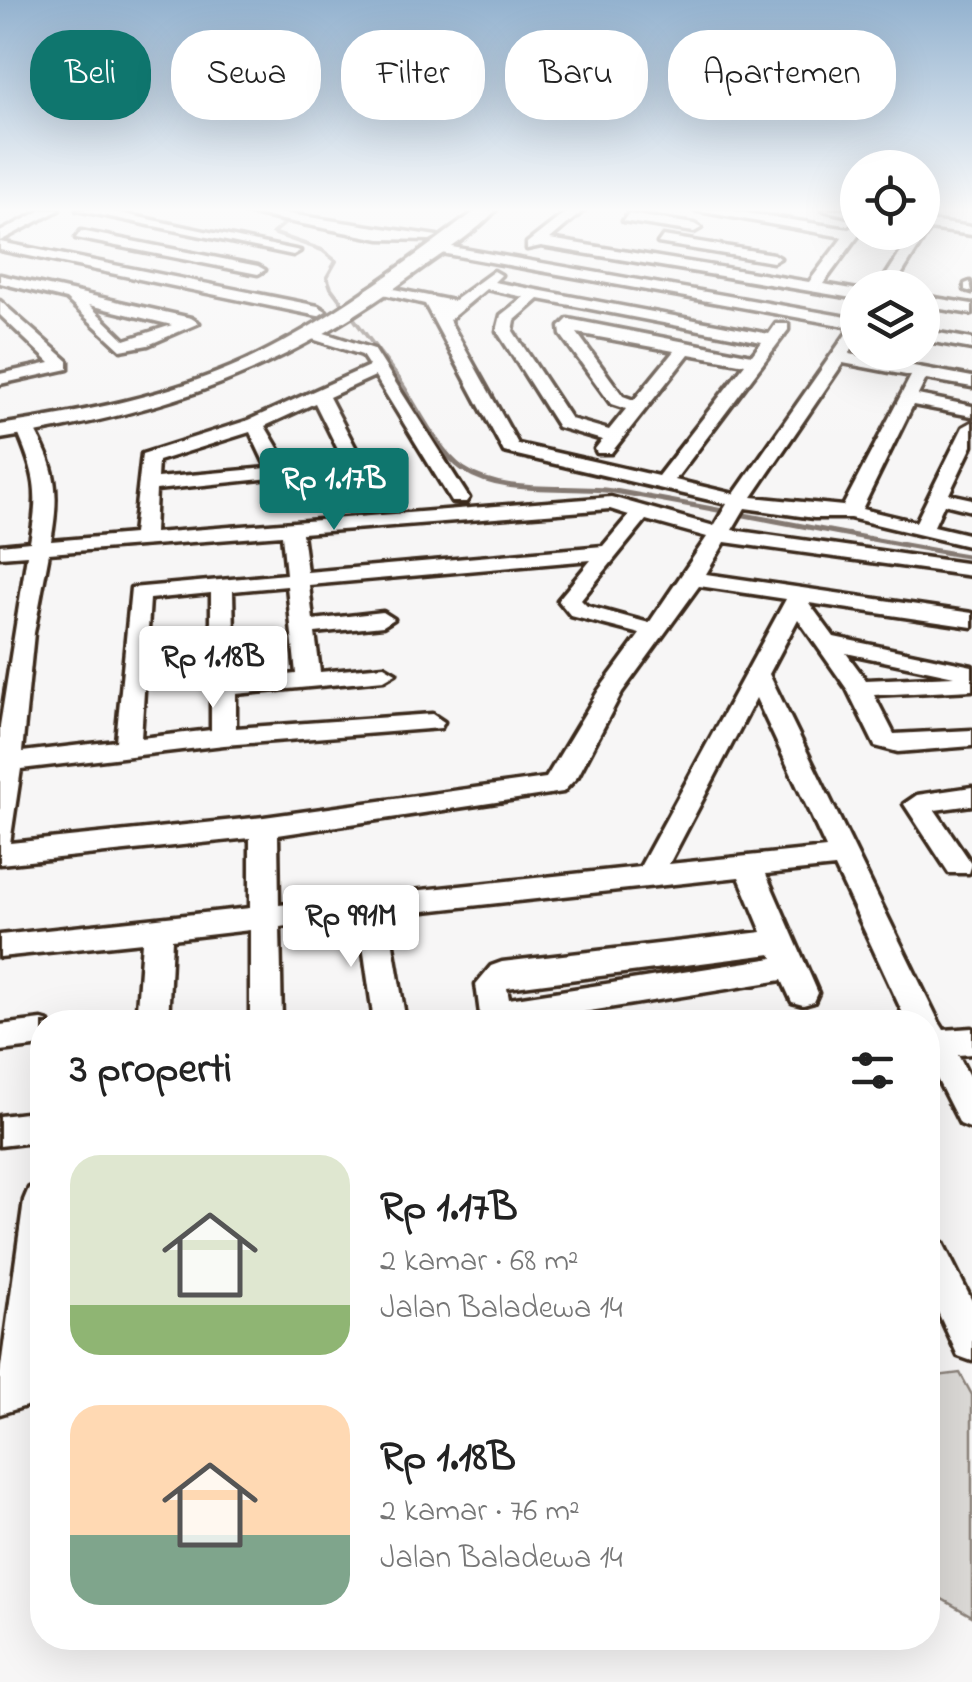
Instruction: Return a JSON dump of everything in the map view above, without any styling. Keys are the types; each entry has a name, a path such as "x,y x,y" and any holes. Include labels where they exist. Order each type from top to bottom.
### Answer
{"main road":[{"path":"0,432 203,384 252,366 360,288"},
{"path":"0,420 170,382 374,290"}],"street":[{"path":"43,288 189,324"},
{"path":"73,295 87,288"},
{"path":"221,288 334,309 380,368 459,498"},
{"path":"374,290 441,308 474,288"},
{"path":"506,288 772,339"},
{"path":"658,288 840,322"},
{"path":"536,294 507,318 505,331 567,426 614,437"},
{"path":"73,295 98,325 124,345 206,317"},
{"path":"940,304 966,308"},
{"path":"568,327 595,305"},
{"path":"0,306 62,363 57,368 0,379"},
{"path":"441,308 506,445 518,452 662,484 731,517 972,570"},
{"path":"98,325 137,311"},
{"path":"662,484 794,313"},
{"path":"568,327 755,361"},
{"path":"568,327 617,400 637,408"},
{"path":"940,338 972,344"},
{"path":"590,467 684,349"},
{"path":"0,854 264,827 554,786 565,776 612,690 693,579 840,350"},
{"path":"835,357 972,382"},
{"path":"144,531 146,462 153,456 255,424 380,368"},
{"path":"850,512 921,372"},
{"path":"320,396 375,504"},
{"path":"908,398 972,411"},
{"path":"146,485 274,472 278,465 255,424"},
{"path":"922,530 938,497 963,467 972,427"},
{"path":"0,837 3,763 49,488 25,428"},
{"path":"938,497 972,504"},
{"path":"0,551 375,504 504,498 528,507"},
{"path":"144,531 291,528 611,503 642,512 731,517 850,512 972,541"},
{"path":"642,512 568,600 572,606 654,631"},
{"path":"291,528 309,681"},
{"path":"128,748 139,593 297,576 606,552"},
{"path":"693,579 798,599 972,620"},
{"path":"222,584 224,738"},
{"path":"798,599 859,688 890,744 972,738"},
{"path":"650,874 798,599"},
{"path":"303,628 383,619"},
{"path":"830,643 972,673"},
{"path":"756,672 917,1010"},
{"path":"224,688 384,673"},
{"path":"859,688 972,684"},
{"path":"3,763 224,738 432,722"},
{"path":"968,874 918,804 972,796"},
{"path":"264,827 266,1010"},
{"path":"0,946 841,856"},
{"path":"542,1010 792,967 747,864"},
{"path":"372,908 388,1010"},
{"path":"148,1010 158,928"},
{"path":"0,1038 30,1034"},
{"path":"940,1034 972,1041"},
{"path":"940,1054 972,1114"},
{"path":"0,1131 30,1127"},
{"path":"940,1285 972,1342"},
{"path":"0,1394 12,1392 22,1382 30,1309"}],"shaded area":[{"path":"960,1373 972,1395 972,1616 940,1598 940,1376"}],"waterway":[{"path":"331,288 399,379"},
{"path":"397,377 453,461 480,478 499,484 620,492 972,557"}]}
